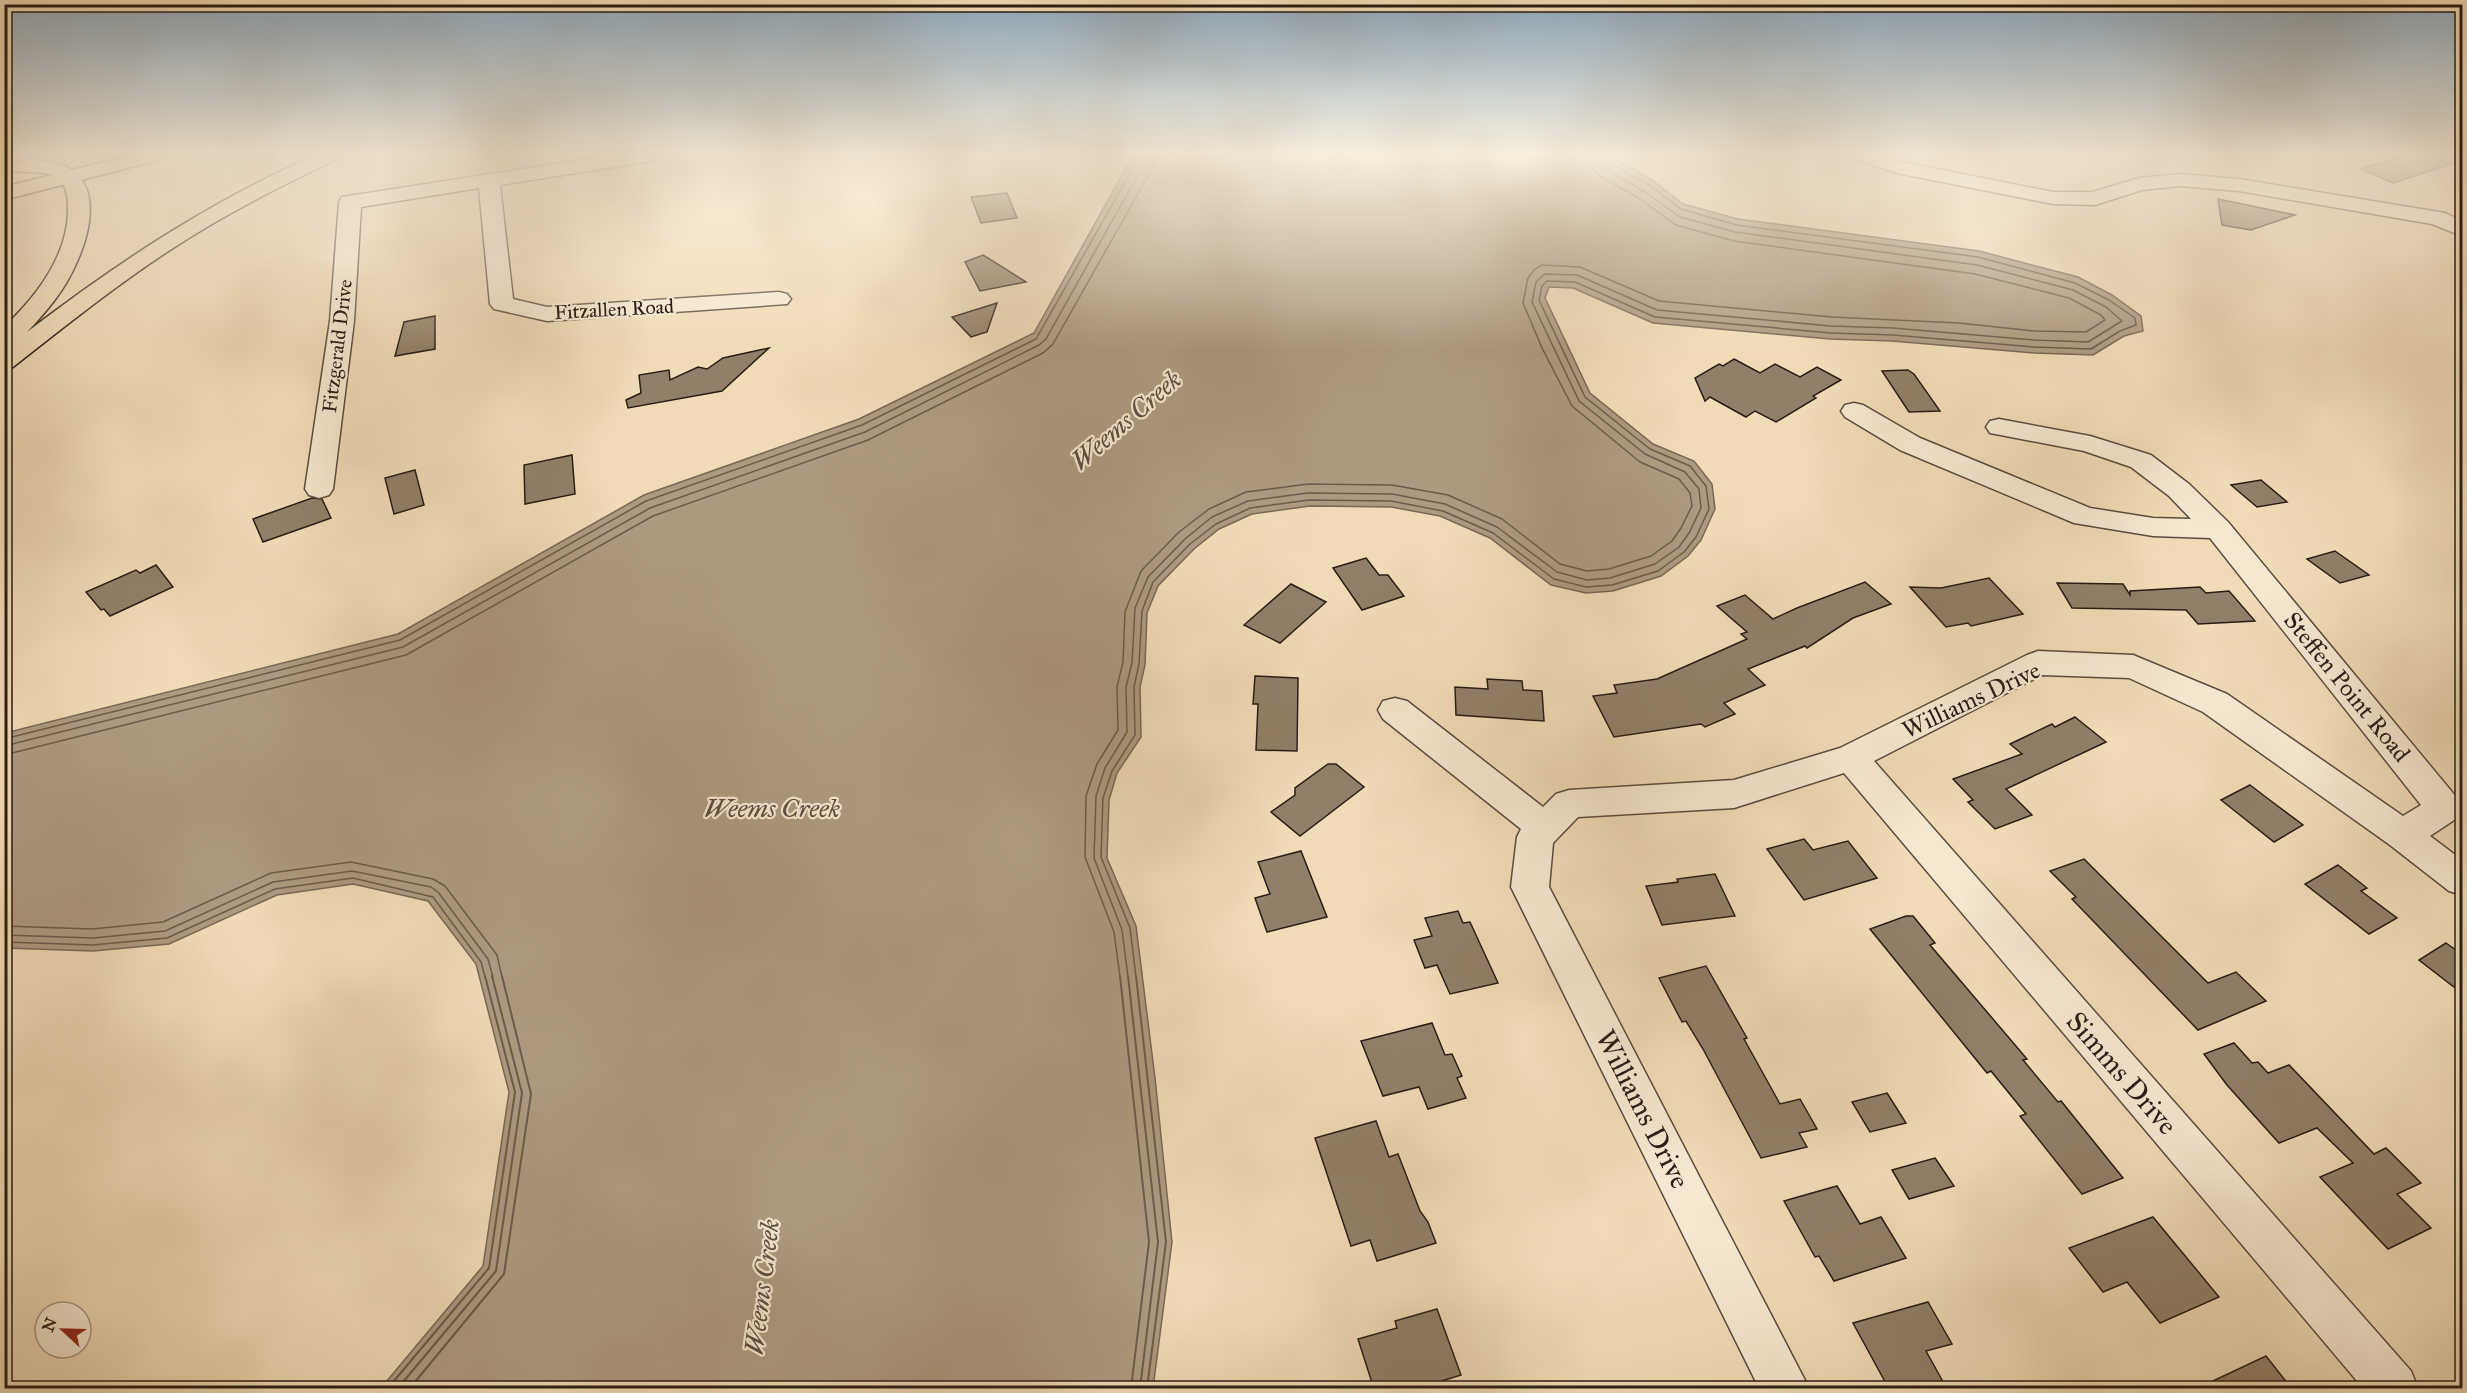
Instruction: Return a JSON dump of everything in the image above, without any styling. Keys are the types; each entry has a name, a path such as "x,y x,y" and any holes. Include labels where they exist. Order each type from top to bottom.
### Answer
{"main road":[{"path":"4,341 46,295 66,262 78,233 78,220"},
{"path":"4,362 161,246 205,220"}],"street":[{"name":"Fitzgerald Drive","path":"319,489 342,321 349,220"},
{"name":"Fitzallen Road","path":"493,220 502,304 547,314 779,299"},
{"path":"2442,220 2463,229"},
{"path":"1854,411 1910,444 2084,516 2153,527 2218,528"},
{"name":"Steffen Point Road","path":"1999,427 2090,444 2141,461 2179,490 2218,528 2445,808 2403,835"},
{"name":"Williams Drive","path":"1785,1389 1530,887 1535,837 1569,804 1734,794 1851,758 2038,663 2133,667 2215,703 2463,880"},
{"path":"1395,710 1545,828"},
{"name":"Simms Drive","path":"1851,758 2394,1389"}],"water":[{"name":"Weems Creek","path":"1097,220 1746,220 1979,251 2078,277 2112,295 2141,316 2143,331 2124,336 2093,355 1830,339 1653,323 1573,288 1549,287 1545,298 1590,393 1653,444 1694,461 1712,484 1715,509 1701,540 1688,556 1661,576 1613,591 1586,593 1551,585 1490,538 1440,516 1391,507 1310,506 1252,514 1219,529 1194,549 1158,586 1147,613 1145,665 1140,687 1141,737 1117,773 1109,800 1107,858 1136,926 1172,1242 1153,1388 381,1388 483,1266 509,1092 476,964 428,901 353,884 277,895 169,944 93,951 5,948 5,733 398,634 644,495 859,419 1034,333"}],"building":[{"path":"980,220 1003,220 981,223"},
{"path":"2221,220 2280,220 2251,230 2222,225"},
{"path":"983,255 1026,282 980,291 965,262"},
{"path":"997,303 987,332 971,337 952,317"},
{"path":"435,316 435,349 395,356 404,322"},
{"path":"769,348 722,391 628,408 626,400 641,393 639,375 669,370 670,380 698,367 707,369 723,358"},
{"path":"1734,359 1760,373 1775,364 1800,377 1817,367 1841,380 1776,422 1755,411 1746,417 1710,397 1705,401 1695,378 1719,364 1723,366"},
{"path":"1908,370 1914,374 1940,411 1909,412 1882,371"},
{"path":"572,455 575,494 525,504 524,465"},
{"path":"415,470 424,505 394,514 385,478"},
{"path":"2261,480 2287,502 2257,507 2231,485"},
{"path":"312,498 322,499 331,518 263,542 253,519"},
{"path":"2335,551 2369,575 2340,583 2307,559"},
{"path":"1366,558 1379,575 1388,575 1404,596 1362,610 1333,568"},
{"path":"156,565 173,587 110,616 104,609 101,610 86,592 136,570 140,573"},
{"path":"1989,578 2023,614 1971,626 1968,623 1946,627 1910,587 1941,588"},
{"path":"1865,582 1891,604 1853,618 1807,648 1805,646 1748,669 1765,685 1724,703 1735,714 1705,727 1701,724 1614,737 1593,696 1617,693 1614,685 1657,679 1747,639 1741,634 1747,632 1717,606 1745,595 1773,619"},
{"path":"2057,583 2123,584 2130,595 2130,591 2200,587 2206,593 2229,591 2255,621 2198,624 2186,610 2072,608"},
{"path":"1291,584 1326,602 1280,643 1244,625"},
{"path":"1255,676 1298,678 1297,751 1256,750 1258,704 1253,704"},
{"path":"1487,679 1522,681 1523,690 1542,691 1544,721 1456,715 1455,687 1488,689"},
{"path":"2075,717 2106,742 2006,789 2032,815 1995,829 1968,802 1973,800 1953,779 2022,754 2010,744 2052,724 2055,727"},
{"path":"1328,764 1336,764 1364,787 1300,836 1271,812 1295,795 1295,788"},
{"path":"2250,785 2303,825 2274,842 2221,800"},
{"path":"1804,839 1813,850 1848,841 1877,878 1804,900 1767,849"},
{"path":"1301,851 1327,917 1267,932 1255,898 1270,894 1258,862"},
{"path":"2084,859 2208,983 2236,972 2266,1001 2198,1030 2072,899 2076,897 2050,871"},
{"path":"2338,865 2367,888 2361,891 2397,918 2369,934 2305,884"},
{"path":"1715,874 1735,916 1662,925 1646,886"},
{"path":"1458,911 1463,923 1470,922 1498,983 1450,994 1437,965 1425,968 1414,940 1432,936 1425,918"},
{"path":"1906,916 1913,916 1935,943 1930,945 2027,1059 2023,1060 2058,1102 2061,1101 2123,1178 2082,1194 2020,1116 2026,1114 1991,1071 1987,1073 1870,929"},
{"path":"2446,943 2463,955 2463,994 2419,960"},
{"path":"1706,966 1747,1038 1744,1039 1780,1104 1800,1099 1817,1129 1799,1133 1807,1147 1761,1158 1703,1049 1686,1021 1682,1022 1659,978"},
{"path":"1432,1023 1445,1055 1452,1054 1462,1076 1457,1078 1466,1098 1428,1109 1419,1087 1383,1096 1361,1041"},
{"path":"2234,1043 2252,1063 2258,1062 2268,1073 2289,1065 2374,1154 2386,1148 2421,1183 2397,1194 2431,1228 2388,1249 2320,1177 2353,1163 2317,1128 2279,1143 2227,1085 2204,1054"},
{"path":"1887,1093 1906,1123 1870,1132 1852,1102"},
{"path":"1376,1121 1389,1157 1398,1154 1420,1211 1428,1222 1436,1243 1377,1261 1370,1240 1351,1246 1315,1138"},
{"path":"1935,1158 1954,1186 1909,1199 1892,1170"},
{"path":"1837,1186 1860,1224 1881,1217 1906,1258 1834,1281 1819,1256 1815,1257 1784,1201"},
{"path":"2153,1217 2219,1297 2160,1323 2127,1282 2103,1292 2069,1248"},
{"path":"1928,1302 1952,1344 1926,1351 1947,1389 1889,1389 1853,1323"},
{"path":"1437,1309 1461,1375 1416,1389 1374,1389 1358,1339 1397,1328 1395,1321"},
{"path":"2266,1356 2292,1389 2196,1389"}]}
